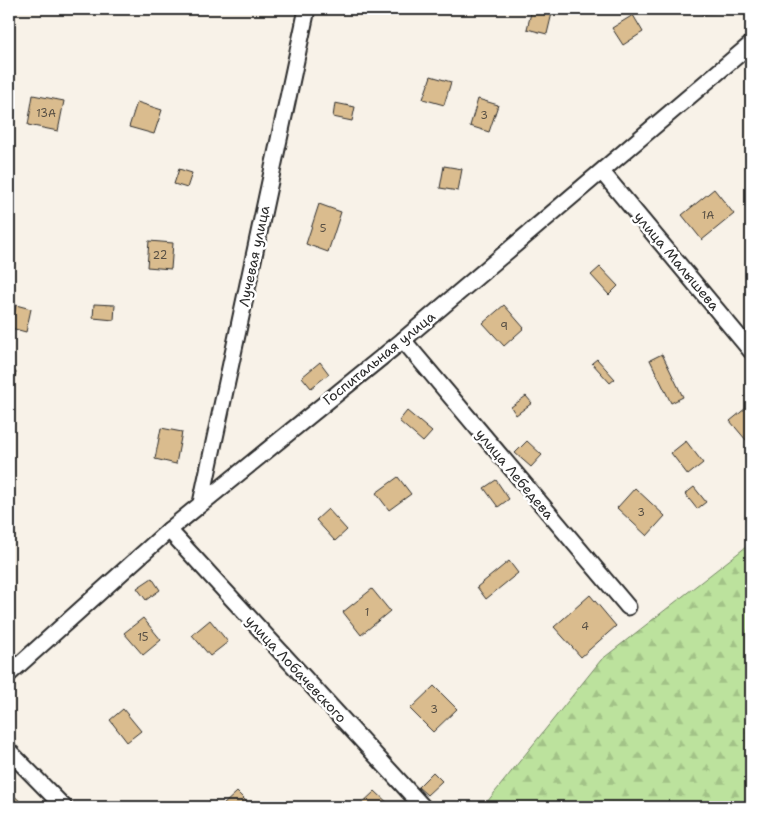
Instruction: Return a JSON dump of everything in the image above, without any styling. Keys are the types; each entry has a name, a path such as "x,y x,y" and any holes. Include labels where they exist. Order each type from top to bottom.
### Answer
{"street":[{"name":"Лучевая улица","path":"201,503 307,9"},
{"name":"Госпитальная улица","path":"9,674 169,530 403,340 751,44"},
{"name":"улица Малышева","path":"602,172 751,351"},
{"name":"улица Лебедева","path":"403,340 628,608"},
{"name":"улица Лобачевского","path":"169,530 423,807"},
{"path":"9,751 64,807"}],"green space":[{"path":"751,543 751,807 483,807 601,660"}],"building":[{"path":"532,9 553,9 547,34 527,29"},
{"path":"702,9 723,9 723,12 702,14"},
{"path":"633,15 643,32 623,45 612,28"},
{"path":"431,76 451,82 444,105 423,99"},
{"path":"33,95 64,101 58,131 28,125"},
{"path":"478,99 498,105 489,132 470,126"},
{"path":"137,102 162,110 154,134 129,127"},
{"path":"335,103 355,107 352,121 333,117"},
{"path":"444,166 462,169 458,191 440,188"},
{"path":"179,169 192,173 187,188 174,184"},
{"path":"714,189 734,214 702,240 682,215"},
{"path":"319,204 341,212 328,252 306,244"},
{"path":"149,241 173,243 171,269 147,267"},
{"path":"600,267 618,286 609,295 591,275"},
{"path":"94,304 115,305 114,320 93,318"},
{"path":"16,305 31,309 26,332 11,328"},
{"path":"504,305 524,328 504,346 483,323"},
{"path":"662,354 683,397 671,403 650,360"},
{"path":"597,359 615,379 610,383 592,363"},
{"path":"320,362 329,374 311,388 302,377"},
{"path":"9,370 16,372 9,403"},
{"path":"526,396 532,403 516,415 511,407"},
{"path":"746,408 751,414 751,436 746,440 730,421"},
{"path":"407,411 432,432 423,442 399,421"},
{"path":"161,428 182,432 176,464 155,459"},
{"path":"527,441 542,455 531,467 515,453"},
{"path":"686,441 703,463 688,475 671,453"},
{"path":"398,477 411,494 389,510 376,493"},
{"path":"496,480 509,499 498,507 484,488"},
{"path":"694,487 706,502 697,509 685,494"},
{"path":"635,488 665,516 647,536 617,508"},
{"path":"328,509 347,530 335,541 316,520"},
{"path":"509,561 518,573 486,599 477,587"},
{"path":"152,578 160,590 146,600 137,588"},
{"path":"372,589 390,611 361,635 343,612"},
{"path":"590,595 616,626 581,657 554,627"},
{"path":"143,618 161,640 143,655 124,633"},
{"path":"210,620 228,642 210,656 192,635"},
{"path":"434,686 457,709 433,732 410,709"},
{"path":"123,709 141,731 127,742 110,720"},
{"path":"433,772 442,781 427,795 418,787"},
{"path":"9,791 23,804 20,807 9,807"},
{"path":"375,791 392,807 358,807"},
{"path":"237,792 250,805 247,807 224,807 223,805"}]}
